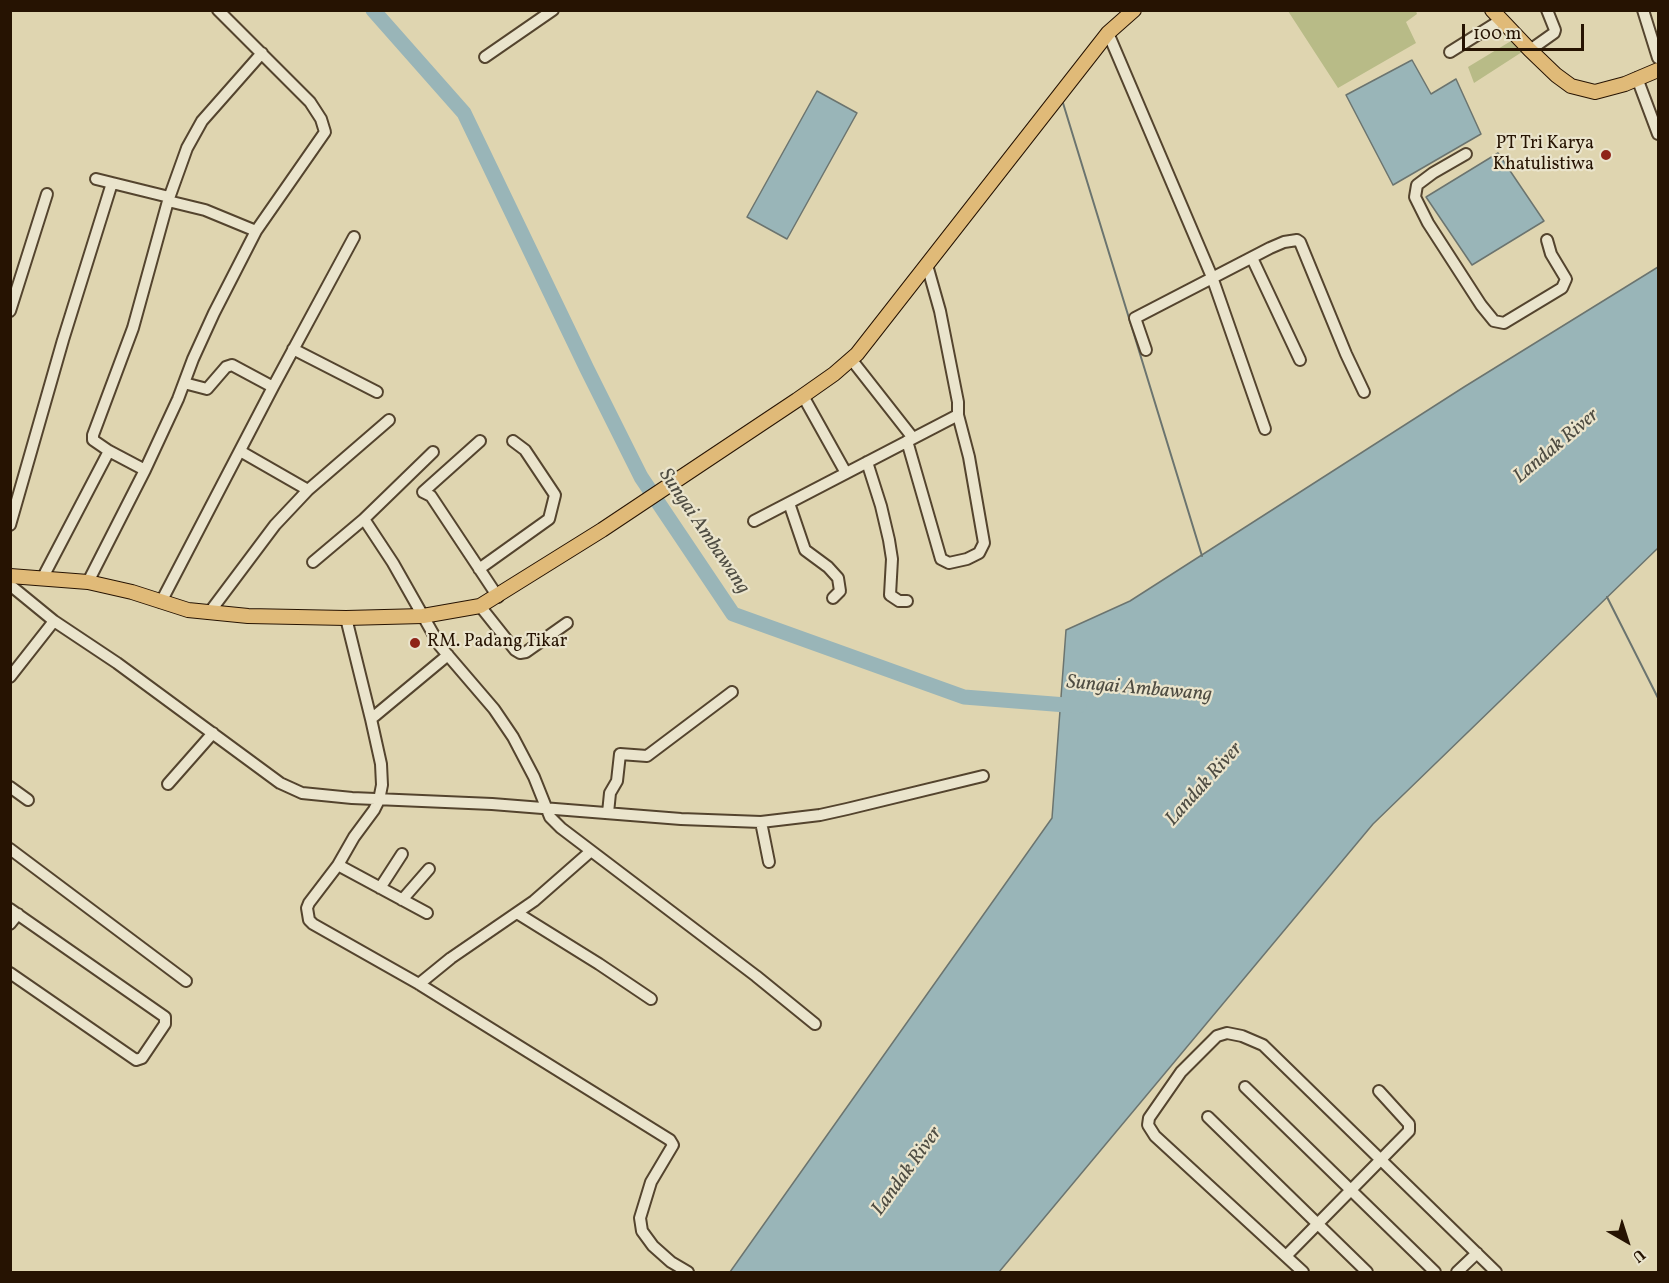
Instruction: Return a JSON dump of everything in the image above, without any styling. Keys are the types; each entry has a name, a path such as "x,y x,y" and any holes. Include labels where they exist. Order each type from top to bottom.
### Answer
{"main road":[{"path":"10,576 88,582 132,592 188,610 248,616 346,618 423,616 480,606 498,597 803,396 851,359 927,266 1108,33 1134,10"},
{"path":"1496,15 1556,75 1571,86 1595,92 1659,70"}],"street":[{"path":"88,582 145,470 214,313 255,231 325,132 321,119 310,102 218,10"},
{"path":"485,57 553,10"},
{"path":"1530,50 1554,33 1555,30 1547,10"},
{"path":"1643,10 1659,58"},
{"path":"1450,52 1496,15"},
{"path":"1108,33 1212,277 1265,429"},
{"path":"145,470 109,451 93,440 93,435 133,328 184,154 196,130 262,53"},
{"path":"1637,78 1659,134"},
{"path":"1466,154 1417,185 1415,197 1428,223 1481,305 1494,321 1504,322 1562,288 1566,279 1551,254 1546,240"},
{"path":"96,179 205,210 255,231"},
{"path":"10,525 63,340 112,183"},
{"path":"10,311 47,194"},
{"path":"161,602 354,237"},
{"path":"1146,350 1135,318 1212,277 1292,240 1300,242 1364,392"},
{"path":"1252,258 1300,360"},
{"path":"851,359 910,439 941,559 949,563 979,554 984,543 969,457 958,415 958,402 940,310 927,266"},
{"path":"293,349 377,392"},
{"path":"184,383 207,389 226,367 232,365 273,387"},
{"path":"803,396 846,473"},
{"path":"754,521 958,415"},
{"path":"210,613 275,525 308,490 389,420"},
{"path":"480,441 423,492 430,496 498,597"},
{"path":"479,569 549,519 555,495 525,450 513,441"},
{"path":"42,579 109,451"},
{"path":"240,451 308,490"},
{"path":"313,562 364,519 433,452"},
{"path":"867,462 890,540 892,559 890,595 899,601 907,602"},
{"path":"789,503 805,550 828,567 838,578 840,591 833,598"},
{"path":"364,519 393,563 433,636 494,709 513,737 554,822 756,976 815,1024"},
{"path":"10,585 54,621 117,663 290,789 325,796 761,822 847,809 983,776"},
{"path":"480,606 515,650 520,653 526,652 567,622"},
{"path":"346,618 383,773 380,800 338,865 309,903 307,908 309,920 419,984 670,1140 673,1145 651,1182 639,1218 642,1231 653,1246 671,1262 688,1272"},
{"path":"10,677 54,621"},
{"path":"371,719 431,666 448,655"},
{"path":"608,813 610,793 617,781 620,754 647,756 732,692"},
{"path":"168,784 213,733"},
{"path":"10,787 28,800"},
{"path":"761,822 769,862"},
{"path":"10,849 186,981"},
{"path":"419,984 552,886 591,851"},
{"path":"380,888 402,854"},
{"path":"338,865 427,913"},
{"path":"402,900 429,869"},
{"path":"10,924 14,911 163,1016 166,1020 165,1024 142,1058 136,1060 10,973"},
{"path":"517,913 651,999"},
{"path":"1303,1272 1155,1136 1148,1125 1149,1118 1181,1072 1217,1036 1227,1033 1242,1036 1263,1045 1496,1272"},
{"path":"1245,1087 1435,1272"},
{"path":"1286,1256 1410,1127 1379,1091"},
{"path":"1208,1117 1367,1272"},
{"path":"1457,1272 1477,1252"}],"green space":[{"path":"1288,11 1416,11 1417,14 1406,22 1416,43 1338,88"},
{"path":"1511,41 1522,52 1474,83 1468,67"}],"water":[{"path":"1412,60 1431,94 1456,79 1481,134 1393,185 1346,95"},
{"path":"817,91 857,113 787,239 747,217"},
{"path":"1498,153 1544,221 1472,265 1426,197"},
{"name":"Landak River","path":"1658,267 1658,548 1373,824 999,1272 730,1272 1052,818 1066,630 1130,601 1464,387"}],"waterway":[{"name":"Sungai Ambawang","path":"373,10 464,113 641,477 733,614 964,697 1079,706"},
{"path":"1063,103 1202,556"},
{"path":"1607,597 1658,698"}],"place":[{"name":"PT Tri Karya Khatulistiwa","path":"1606,155"},
{"name":"RM. Padang Tikar","path":"415,643"}]}
